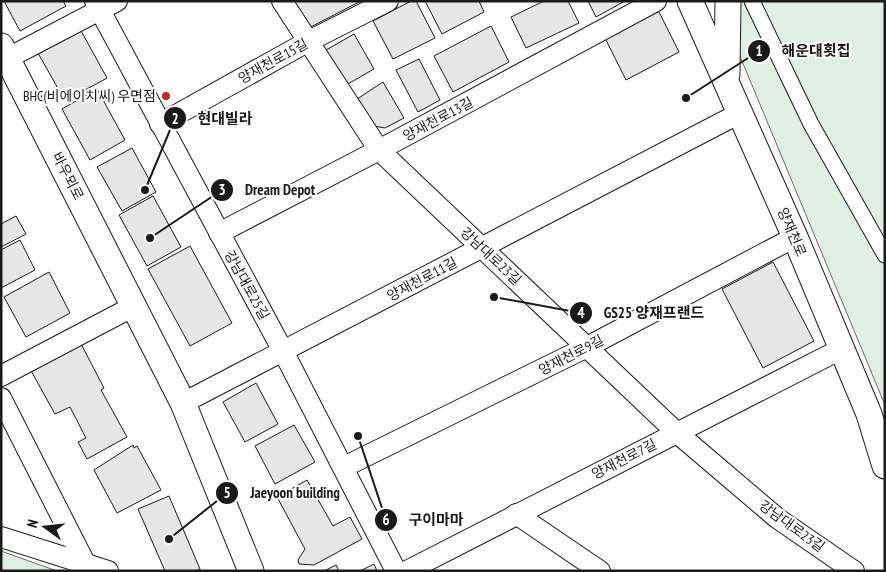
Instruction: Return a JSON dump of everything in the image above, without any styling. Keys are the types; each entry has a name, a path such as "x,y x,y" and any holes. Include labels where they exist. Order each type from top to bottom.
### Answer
{"street":[{"name":"강남대로23길","path":"282,1 379,150 676,432 777,518 854,571"},
{"name":"양재천로15길","path":"160,124 307,42 388,1"},
{"name":"양재천로13길","path":"219,233 379,150 656,1"},
{"name":"양재천로","path":"690,1 795,237 869,414 885,466"},
{"path":"727,84 728,1"},
{"path":"752,1 811,124 885,255"},
{"path":"5,52 104,4"},
{"name":"강남대로25길","path":"104,4 160,124 283,351 396,571"},
{"name":"바우뫼로","path":"5,52 184,403 251,571"},
{"name":"양재천로11길","path":"184,403 740,113"},
{"name":"양재천로9길","path":"344,467 587,347 795,237"},
{"path":"1,376 134,306"},
{"name":"양재천로7길","path":"407,571 841,349"},
{"path":"1,398 85,563"},
{"path":"516,514 600,571"},
{"path":"1,537 108,571"}],"green space":[{"path":"717,1 885,1 885,405"},
{"path":"1,551 57,571 1,571"}],"building":[{"path":"4,1 63,1 66,6 20,31"},
{"path":"287,1 361,1 303,31"},
{"path":"411,1 416,1 435,38 393,59 373,21"},
{"path":"425,1 479,1 484,12 442,34"},
{"path":"544,1 568,1 579,23 526,48 511,17"},
{"path":"588,1 625,1 596,17"},
{"path":"657,8 679,52 626,80 604,36"},
{"path":"491,26 509,62 453,92 434,56"},
{"path":"80,29 107,78 65,101 38,53"},
{"path":"354,34 374,69 346,85 326,50"},
{"path":"419,59 440,100 418,112 396,70"},
{"path":"383,82 404,118 385,128 368,125 357,99"},
{"path":"97,89 125,140 90,160 62,109"},
{"path":"132,148 156,192 122,211 97,167"},
{"path":"153,196 181,247 147,266 119,215"},
{"path":"16,216 26,234 1,247 1,224"},
{"path":"20,240 35,270 1,288 1,250"},
{"path":"190,246 232,323 190,346 148,269"},
{"path":"773,262 814,341 763,368 722,289"},
{"path":"49,272 70,313 26,337 4,297"},
{"path":"79,340 104,388 101,390 127,437 87,459 78,442 86,438 70,407 55,414 29,367"},
{"path":"256,383 278,424 245,442 223,402"},
{"path":"294,425 315,462 275,484 255,446"},
{"path":"133,445 134,448 137,446 161,490 117,513 94,470"},
{"path":"307,480 333,526 350,517 362,539 314,565 299,564 298,560 305,549 277,497"},
{"path":"169,496 200,569 196,571 165,571 138,509"},
{"path":"374,564 377,571 360,571"},
{"path":"336,565 339,571 324,571"}],"place":[{"name":"BHC(비에이치씨) 우면점","path":"166,96"},
{"name":"해운대횟집","path":"686,98"},
{"name":"현대빌라","path":"145,190"},
{"name":"Dream Depot","path":"150,238"},
{"name":"GS25 양재프랜드","path":"494,297"},
{"name":"구이마마","path":"358,436"},
{"name":"Jaeyoon building","path":"169,539"}]}
